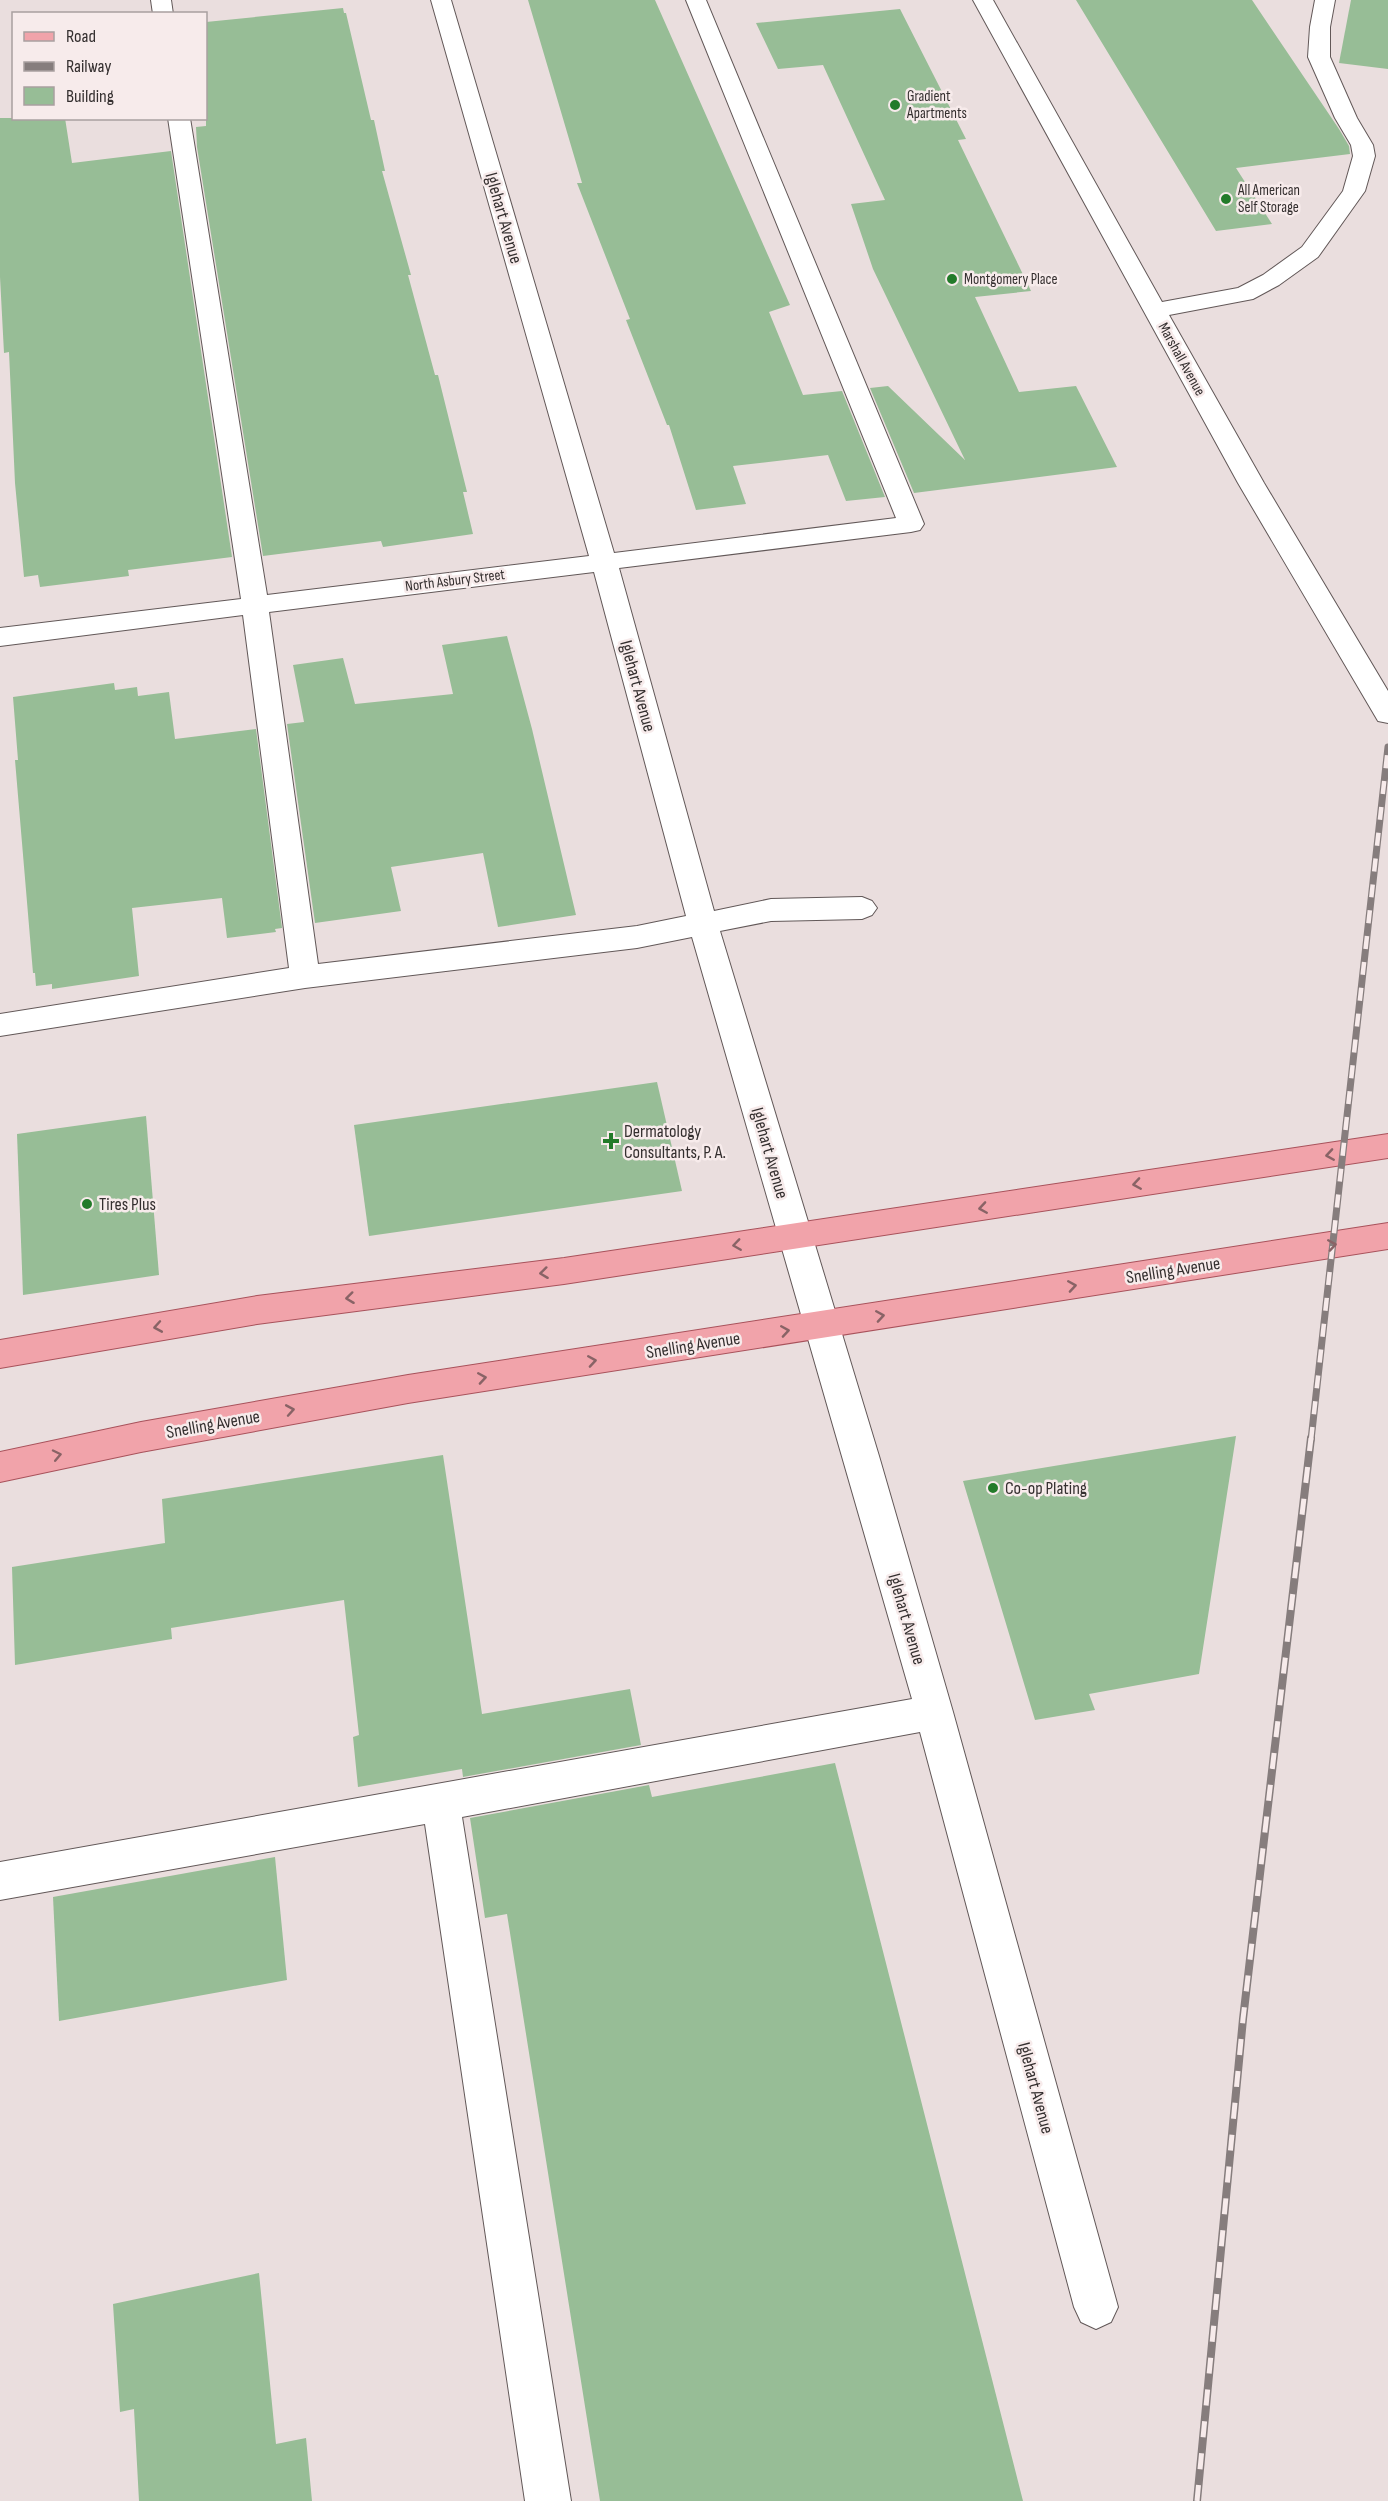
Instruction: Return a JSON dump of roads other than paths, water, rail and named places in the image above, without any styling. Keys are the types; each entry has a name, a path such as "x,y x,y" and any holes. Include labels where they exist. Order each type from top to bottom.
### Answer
{"main road":[{"path":"0,1354 257,1310 795,1237 1388,1146"},
{"name":"Snelling Avenue","path":"0,1467 141,1437 306,1407 1388,1236"}],"street":[{"name":"Iglehart Avenue","path":"441,0 604,562 703,923 934,1712 1096,2307"},
{"name":"North Asbury Street","path":"0,637 911,524 696,0"},
{"name":"Marshall Avenue","path":"983,0 1251,483 1388,714"},
{"path":"1155,310 1245,294 1271,280 1310,252 1354,191 1365,156 1362,145 1346,118 1319,57 1320,2"},
{"path":"179,120 255,605 305,977"},
{"path":"0,1025 305,977 637,937 771,910 862,908"},
{"path":"0,1881 934,1712"},
{"path":"441,1803 548,2501"}],"railway":[{"path":"1311,1440 1388,747"},
{"path":"1197,2501 1243,2019 1311,1438"}],"place":[{"name":"Gradient Apartments","path":"895,105"},
{"name":"All American Self Storage","path":"1226,199"},
{"name":"Montgomery Place","path":"952,279"},
{"name":"Dermatology Consultants, P. A.","path":"611,1141"},
{"name":"Tires Plus","path":"87,1204"},
{"name":"Co-op Plating","path":"993,1488"}]}
